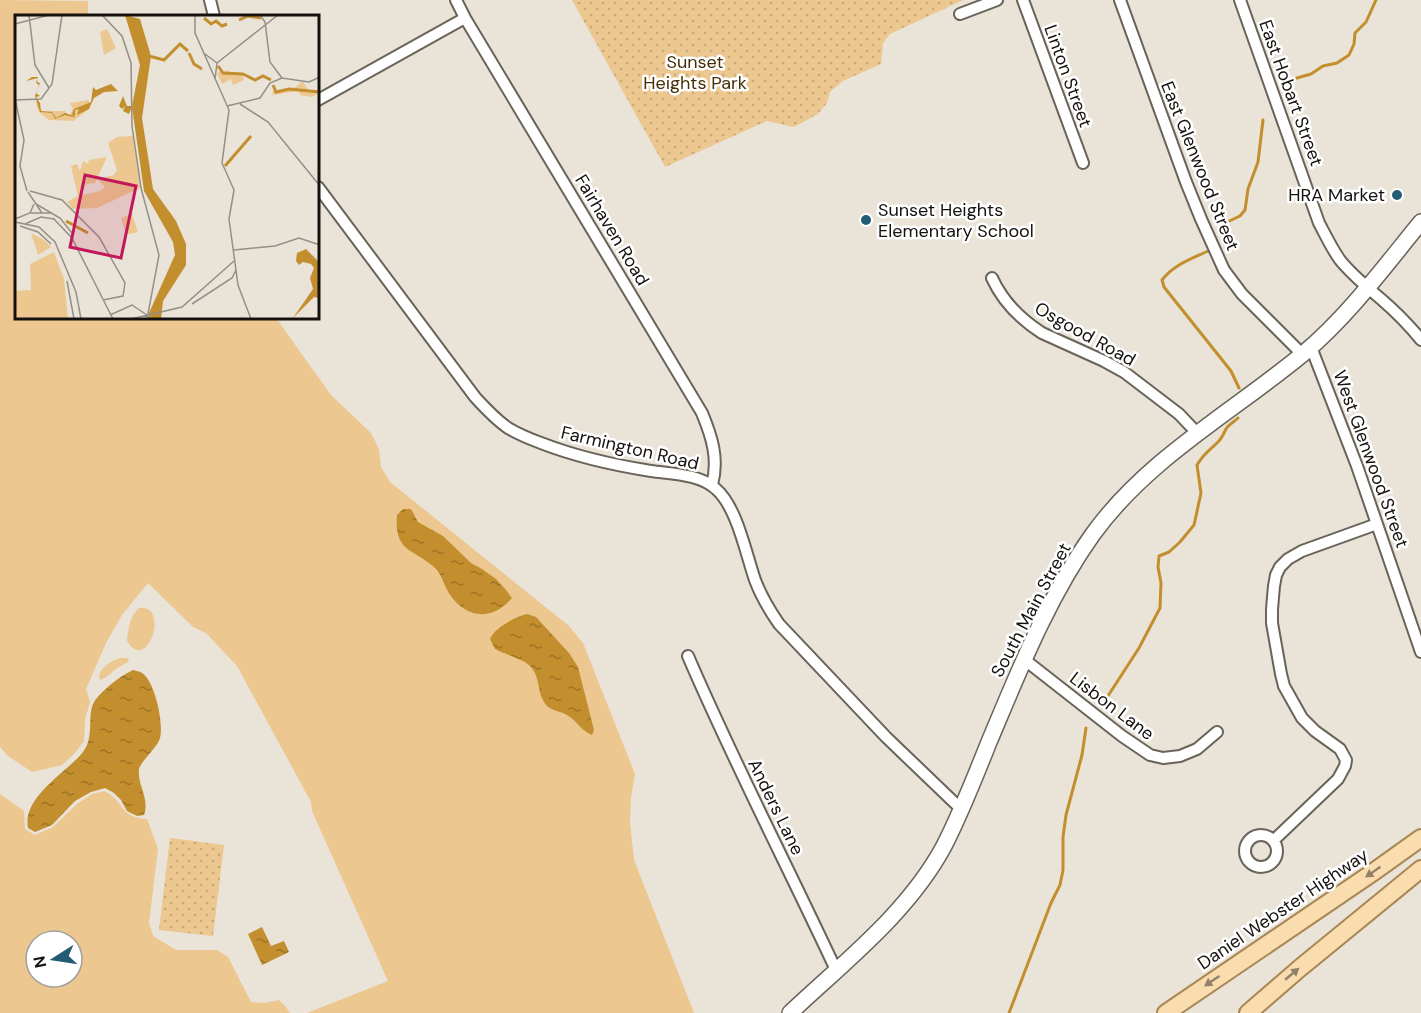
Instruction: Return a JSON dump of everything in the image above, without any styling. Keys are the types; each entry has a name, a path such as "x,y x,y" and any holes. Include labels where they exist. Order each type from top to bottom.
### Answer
{"main road":[{"name":"Daniel Webster Highway","path":"1166,1013 1421,837"},
{"path":"1248,1013 1421,869"}],"street":[{"path":"210,0 214,15"},
{"name":"Fairhaven Road","path":"456,0 702,413 714,450 715,472 712,485"},
{"path":"960,14 997,0"},
{"name":"Linton Street","path":"1023,0 1083,162"},
{"name":"East Glenwood Street","path":"1120,0 1186,182 1224,270 1249,302 1307,350"},
{"name":"East Hobart Street","path":"1240,0 1319,223 1330,246 1367,288 1421,340"},
{"path":"320,99 465,18"},
{"name":"Farmington Road","path":"320,190 474,397 508,428 529,439 584,458 693,478 712,485 724,496 729,504 756,583 770,612 779,624 879,730 961,809"},
{"name":"South Main Street","path":"790,1013 888,921 919,884 944,846 1039,628 1093,535 1119,502 1144,477 1307,350 1344,314 1421,222"},
{"name":"Osgood Road","path":"992,278 1005,301 1016,314 1034,328 1124,372 1170,406 1198,434"},
{"name":"West Glenwood Street","path":"1307,350 1353,456 1421,652"},
{"path":"1274,840 1338,779 1346,760 1340,748 1314,731 1305,722 1284,686 1272,623 1276,575 1288,559 1302,551 1377,524"},
{"name":"Anders Lane","path":"688,656 730,750 836,970"},
{"name":"Lisbon Lane","path":"1024,660 1150,755 1163,758 1180,756 1197,749 1217,732"}],"green space":[{"path":"0,0 88,1 88,15 15,15 15,320 277,320 331,395 371,433 379,449 381,467 390,482 569,626 583,643 635,774 630,822 634,860 694,1013 307,1013 388,981 312,811 311,802 237,666 206,633 193,627 148,583 122,615 107,641 86,689 90,702 85,720 84,741 74,754 62,765 32,772 8,756 0,747"},
{"name":"Sunset Heights Park","path":"572,0 963,0 890,34 883,43 881,64 843,81 830,92 827,103 818,114 794,127 767,121 665,167"},
{"path":"139,608 148,610 153,616 155,626 148,644 142,650 135,649 127,641 132,619"},
{"path":"120,658 129,660 100,680 99,675 103,669 110,662"},
{"path":"104,791 111,795 126,812 137,818 147,819 158,849 149,923 153,936 176,950 217,950 228,957 251,1002 264,1003 279,1000 290,1013 0,1013 0,794 24,811 25,829 35,835 53,827 77,804 92,794"},
{"path":"170,838 224,845 213,936 159,930"}],"water":[{"path":"403,509 411,509 418,522 443,536 471,563 496,579 512,598 497,611 489,613 472,613 464,609 450,595 437,570 402,543 398,536 397,515"},
{"path":"527,614 536,617 569,653 578,667 594,730 592,735 570,717 545,704 535,673 529,665 495,649 490,639 492,635 511,620"},
{"path":"133,670 142,673 151,685 161,723 160,738 139,769 145,797 144,815 137,816 127,811 121,800 105,788 91,792 75,801 52,825 35,832 28,828 28,817 38,796 76,760 87,745 91,711 96,699 104,690"},
{"path":"262,927 271,946 284,941 289,952 262,965 248,934"}],"waterway":[{"path":"1290,80 1311,74 1323,66 1337,63 1349,55 1354,44 1355,33 1366,22 1376,0"},
{"path":"1221,225 1240,216 1245,210 1248,189 1258,162 1263,120"},
{"path":"1208,251 1177,266 1162,280 1164,287 1231,371 1239,388"},
{"path":"1106,699 1139,648 1160,608 1159,556 1169,552 1194,525 1201,493 1197,465 1227,427 1238,418"},
{"path":"1009,1013 1060,885 1066,815 1082,755 1086,728"}],"place":[{"name":"HRA Market","path":"1397,195"},
{"name":"Sunset Heights Elementary School","path":"866,220"}]}
